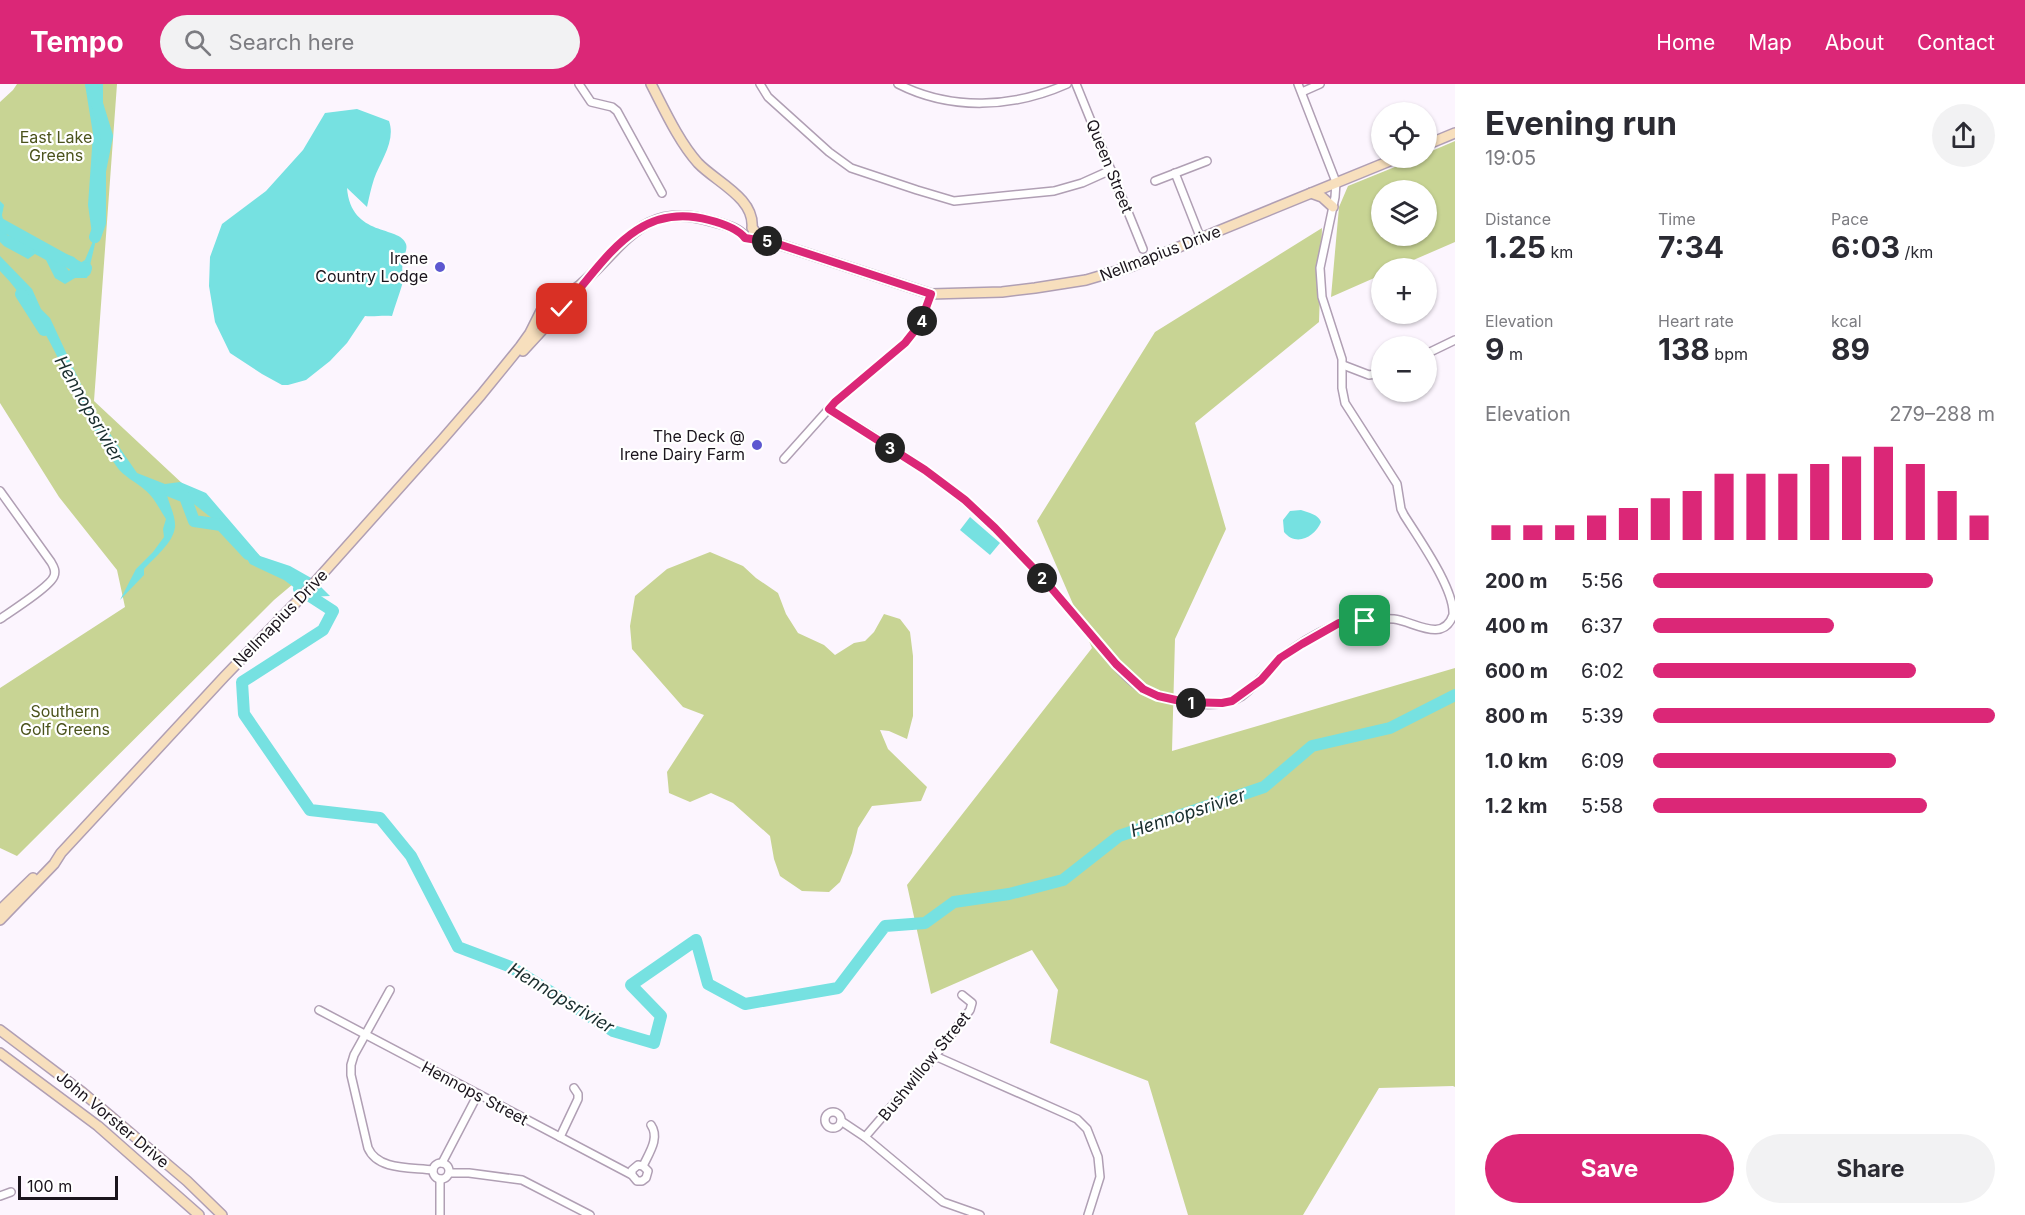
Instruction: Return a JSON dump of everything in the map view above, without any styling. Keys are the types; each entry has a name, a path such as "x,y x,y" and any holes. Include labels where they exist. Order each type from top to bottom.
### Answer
{"main road":[{"path":"651,84 692,155 709,174 738,197 749,210 748,231"},
{"path":"1437,140 1455,133"},
{"name":"Nellmapius Drive","path":"550,314 623,241 646,224 664,218 704,219 748,231 775,243 931,294 1002,292 1086,280 1130,267 1371,168"},
{"path":"1311,193 1322,197 1333,207"},
{"path":"543,310 550,314 551,323 546,326 540,324 537,319 538,313 543,310"},
{"name":"Nellmapius Drive","path":"0,910 62,853 224,677 320,577 495,378 520,347 537,319"},
{"name":"Nellmapius Drive","path":"495,378 510,366 546,326"},
{"name":"Nellmapius Drive","path":"0,920 62,853"},
{"name":"John Vorster Drive","path":"0,1030 82,1092 188,1181 222,1215"},
{"name":"John Vorster Drive","path":"0,1053 98,1126 199,1215"}],"street":[{"path":"579,84 591,102 612,107 617,111 662,193"},
{"path":"760,84 768,97 829,152 851,168 954,201 1054,191 1077,185 1111,170"},
{"path":"898,84 951,102 976,104 1034,96 1067,84"},
{"name":"Queen Street","path":"1076,84 1143,249"},
{"path":"829,409 925,470 965,500 1041,576 1116,664 1143,689 1177,702 1222,703 1235,700 1247,692 1284,655 1339,623 1394,619 1433,630 1444,627 1453,616 1454,603 1442,571 1404,515 1397,484 1347,407 1343,393 1343,365 1321,288 1321,263 1336,182 1300,88 1320,84"},
{"path":"1155,181 1207,160"},
{"path":"1175,173 1201,239"},
{"path":"784,459 835,402 905,343 920,324 931,294"},
{"path":"1437,349 1455,340"},
{"path":"1343,365 1371,375"},
{"path":"0,491 51,562 55,571 48,585 0,619"},
{"path":"390,990 352,1061 351,1075 369,1151 381,1163 433,1170"},
{"name":"Bushwillow Street","path":"865,1137 935,1056 970,1010 972,1004 962,995"},
{"name":"Hennops Street","path":"319,1010 632,1175"},
{"path":"935,1056 1064,1113 1083,1124 1098,1157 1101,1173 1088,1215"},
{"path":"560,1137 578,1099 574,1088"},
{"path":"442,1163 478,1094"},
{"path":"841,1120 943,1202 980,1215"},
{"path":"643,1166 655,1136 655,1130 651,1125"},
{"path":"440,1179 434,1176 433,1170 436,1164 442,1163 447,1167 449,1173"},
{"path":"636,1166 643,1166 648,1171 646,1178 642,1181 632,1175 632,1170 636,1166"},
{"path":"440,1179 449,1173 469,1173 522,1180 590,1215"},
{"path":"440,1179 440,1215"},
{"path":"0,1196 11,1192"}],"green space":[{"name":"Southern Golf Greens","path":"17,84 117,84 94,401 293,584 274,600 17,856 0,848 0,688 125,607 117,570 59,497 0,403 0,102"},
{"path":"1455,141 1455,242 1418,258 1371,258 1371,279 1331,297 1339,207 1348,186 1392,168 1437,168 1437,149"},
{"path":"1322,228 1319,322 1195,423 1226,529 1175,639 1172,751 1455,668 1455,1087 1379,1088 1303,1215 1188,1215 1148,1081 1050,1043 1058,990 1032,950 931,994 907,885 1092,648 1037,521 1155,332"},
{"path":"710,552 743,566 778,593 786,614 798,633 824,645 835,655 854,643 865,641 874,632 884,614 900,619 910,632 913,656 913,716 907,739 889,731 880,730 888,749 927,787 921,801 872,806 858,828 852,853 840,882 829,892 802,891 780,876 770,836 733,803 711,793 690,802 669,793 667,772 704,715 683,707 632,649 630,626 635,596 667,569"}],"water":[{"path":"85,84 103,84 103,108 106,121 103,141 100,223 87,278 75,278 65,284 55,278 46,260 35,254 28,259 4,246 0,242 0,201 4,205 2,215 7,235 58,251 55,257 69,271 73,260 67,258 66,254 74,257 80,263 85,260 93,241 88,205 93,134"},
{"path":"357,109 389,121 391,136 374,179 367,207 347,188 350,204 366,223 395,234 406,244 402,265 402,285 392,316 365,316 347,343 330,361 306,380 282,385 230,353 215,322 209,286 210,257 222,224 266,191 303,150 325,113"},
{"path":"0,256 32,289 41,309 50,318 91,406 137,473 165,484 180,482 206,493 260,556 290,566 313,579 330,596 307,597 284,580 250,564 238,544 223,527 185,497 167,495 174,519 174,533 163,550 144,569 144,575 120,600 136,569 164,537 163,529 166,519 148,493 120,470 102,443 35,316 0,271"},
{"path":"1301,510 1315,515 1321,522 1310,536 1294,539 1284,532 1283,520 1290,511"},
{"path":"970,517 1000,543 990,555 960,530"}],"waterway":[{"name":"Hennopsrivier","path":"91,84 107,136 100,171 100,223 95,237"},
{"name":"Hennopsrivier","path":"0,224 85,271 86,268"},
{"name":"Hennopsrivier","path":"21,294 44,330"},
{"name":"Hennopsrivier","path":"170,491 185,497 194,521 221,525 248,554"},
{"name":"Hennopsrivier","path":"299,589 333,611 323,630 242,682 244,714 310,810 380,818 411,856 458,947 511,967 613,1031 654,1043 661,1016 631,985 696,940 708,984 745,1004 838,988 885,926 925,923 954,902 1009,894 1063,880 1119,836 1264,787 1312,746 1390,728 1455,695"}],"place":[{"name":"Irene Country Lodge","path":"440,267"},
{"name":"The Deck @ Irene Dairy Farm","path":"757,445"}],"route":[{"path":"562,309 592,272 631,233 655,220 674,217 712,221 742,233 745,238 751,237 775,243 931,294 920,324 905,343 829,409 925,470 965,500 1041,576 1116,664 1143,689 1177,702 1226,703 1247,692 1280,658 1324,630 1339,623 1365,621"}],"park label":[{"name":"East Lake Greens","path":"56,146"}]}
